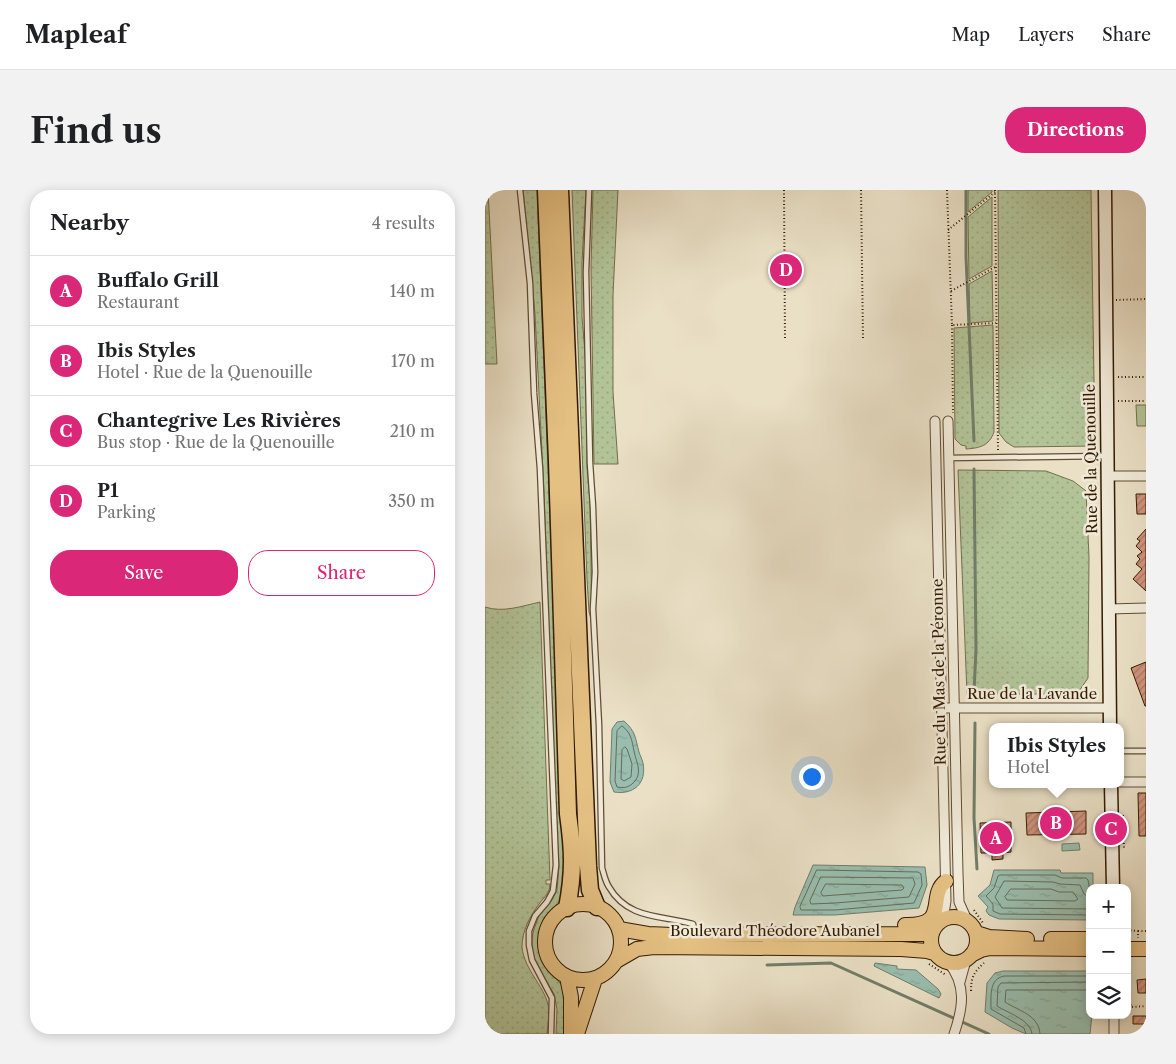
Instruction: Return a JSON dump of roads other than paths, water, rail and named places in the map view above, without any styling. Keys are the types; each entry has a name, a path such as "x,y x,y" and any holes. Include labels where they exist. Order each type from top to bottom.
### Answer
{"highway":[{"path":"546,190 569,814 573,850 572,880 567,908"},
{"path":"561,190 588,866 590,890 597,907"}],"main road":[{"path":"845,935 853,929 863,926 909,926 929,920 937,908 938,889 946,881"},
{"path":"587,904 597,907 607,912 619,929 622,939 618,960 608,971 595,979 576,980 567,977 557,970 549,960 545,948 545,936 549,925 557,915 567,908 587,904"},
{"path":"969,914 980,929 989,937 1086,939"},
{"name":"Boulevard Théodore Aubanel","path":"619,929 648,934 696,935 915,934 953,917 969,914"},
{"path":"937,925 930,940 931,958 939,958 949,962 960,963 981,950 990,948 1086,949"},
{"path":"969,957 977,945 980,929"},
{"name":"Boulevard Théodore Aubanel","path":"618,960 637,949 654,947 908,949 931,958"},
{"path":"567,977 571,997 571,1034"},
{"path":"577,1034 595,979"}],"street":[{"name":"Rue de la Quenouille","path":"1105,190 1110,723"},
{"name":"Rue du Mas de la Péronne","path":"935,421 946,881 946,907 937,925"},
{"name":"Rue du Mas de la Péronne","path":"951,421 948,458 959,902 969,914"},
{"path":"1107,476 1146,476"},
{"path":"1109,609 1146,608"},
{"name":"Rue de la Lavande","path":"941,708 1110,708"},
{"path":"1124,779 1146,782"},
{"path":"1111,788 1113,884"},
{"path":"960,982 969,957"},
{"path":"949,962 960,982 962,997 960,1014 953,1034"},
{"path":"1114,1019 1114,1034"}],"lane":[{"path":"520,190 530,283 534,393 540,469 556,865 553,891 547,902 535,916 529,931 529,945 532,960 552,998 551,1034"},
{"path":"589,190 586,272 590,463 595,554 593,609 599,725 602,868 609,887 621,902 639,914 693,924 696,935"},
{"path":"948,458 1107,456"},
{"path":"1124,753 1146,750"}],"water":[{"path":"624,721 635,735 644,770 641,782 633,790 614,792 610,782 612,729 617,722"},
{"path":"1079,843 1080,850 1062,851 1062,844"},
{"path":"813,865 925,867 927,885 919,908 835,915 793,915"},
{"path":"994,870 1060,870 1061,873 1093,873 1093,884 1086,884 1086,920 999,919 989,915 986,911 988,907 978,896 990,885"},
{"path":"875,963 897,966 897,969 916,970 938,989 941,994 939,998 874,966"},
{"path":"1003,971 1086,971 1086,1019 1092,1019 1090,1034 1026,1034 985,1012 987,983 995,973"}],"waterway":[{"path":"966,190 966,257 974,441"},
{"path":"974,469 976,649 974,693"},
{"path":"975,723 974,818 977,869"},
{"path":"767,965 831,963 989,1034"}],"place":[{"name":"P1","path":"786,270"},
{"name":"Ibis Styles","path":"1056,823"},
{"name":"Chantegrive Les Rivières","path":"1111,829"},
{"name":"Buffalo Grill","path":"996,838"}]}
